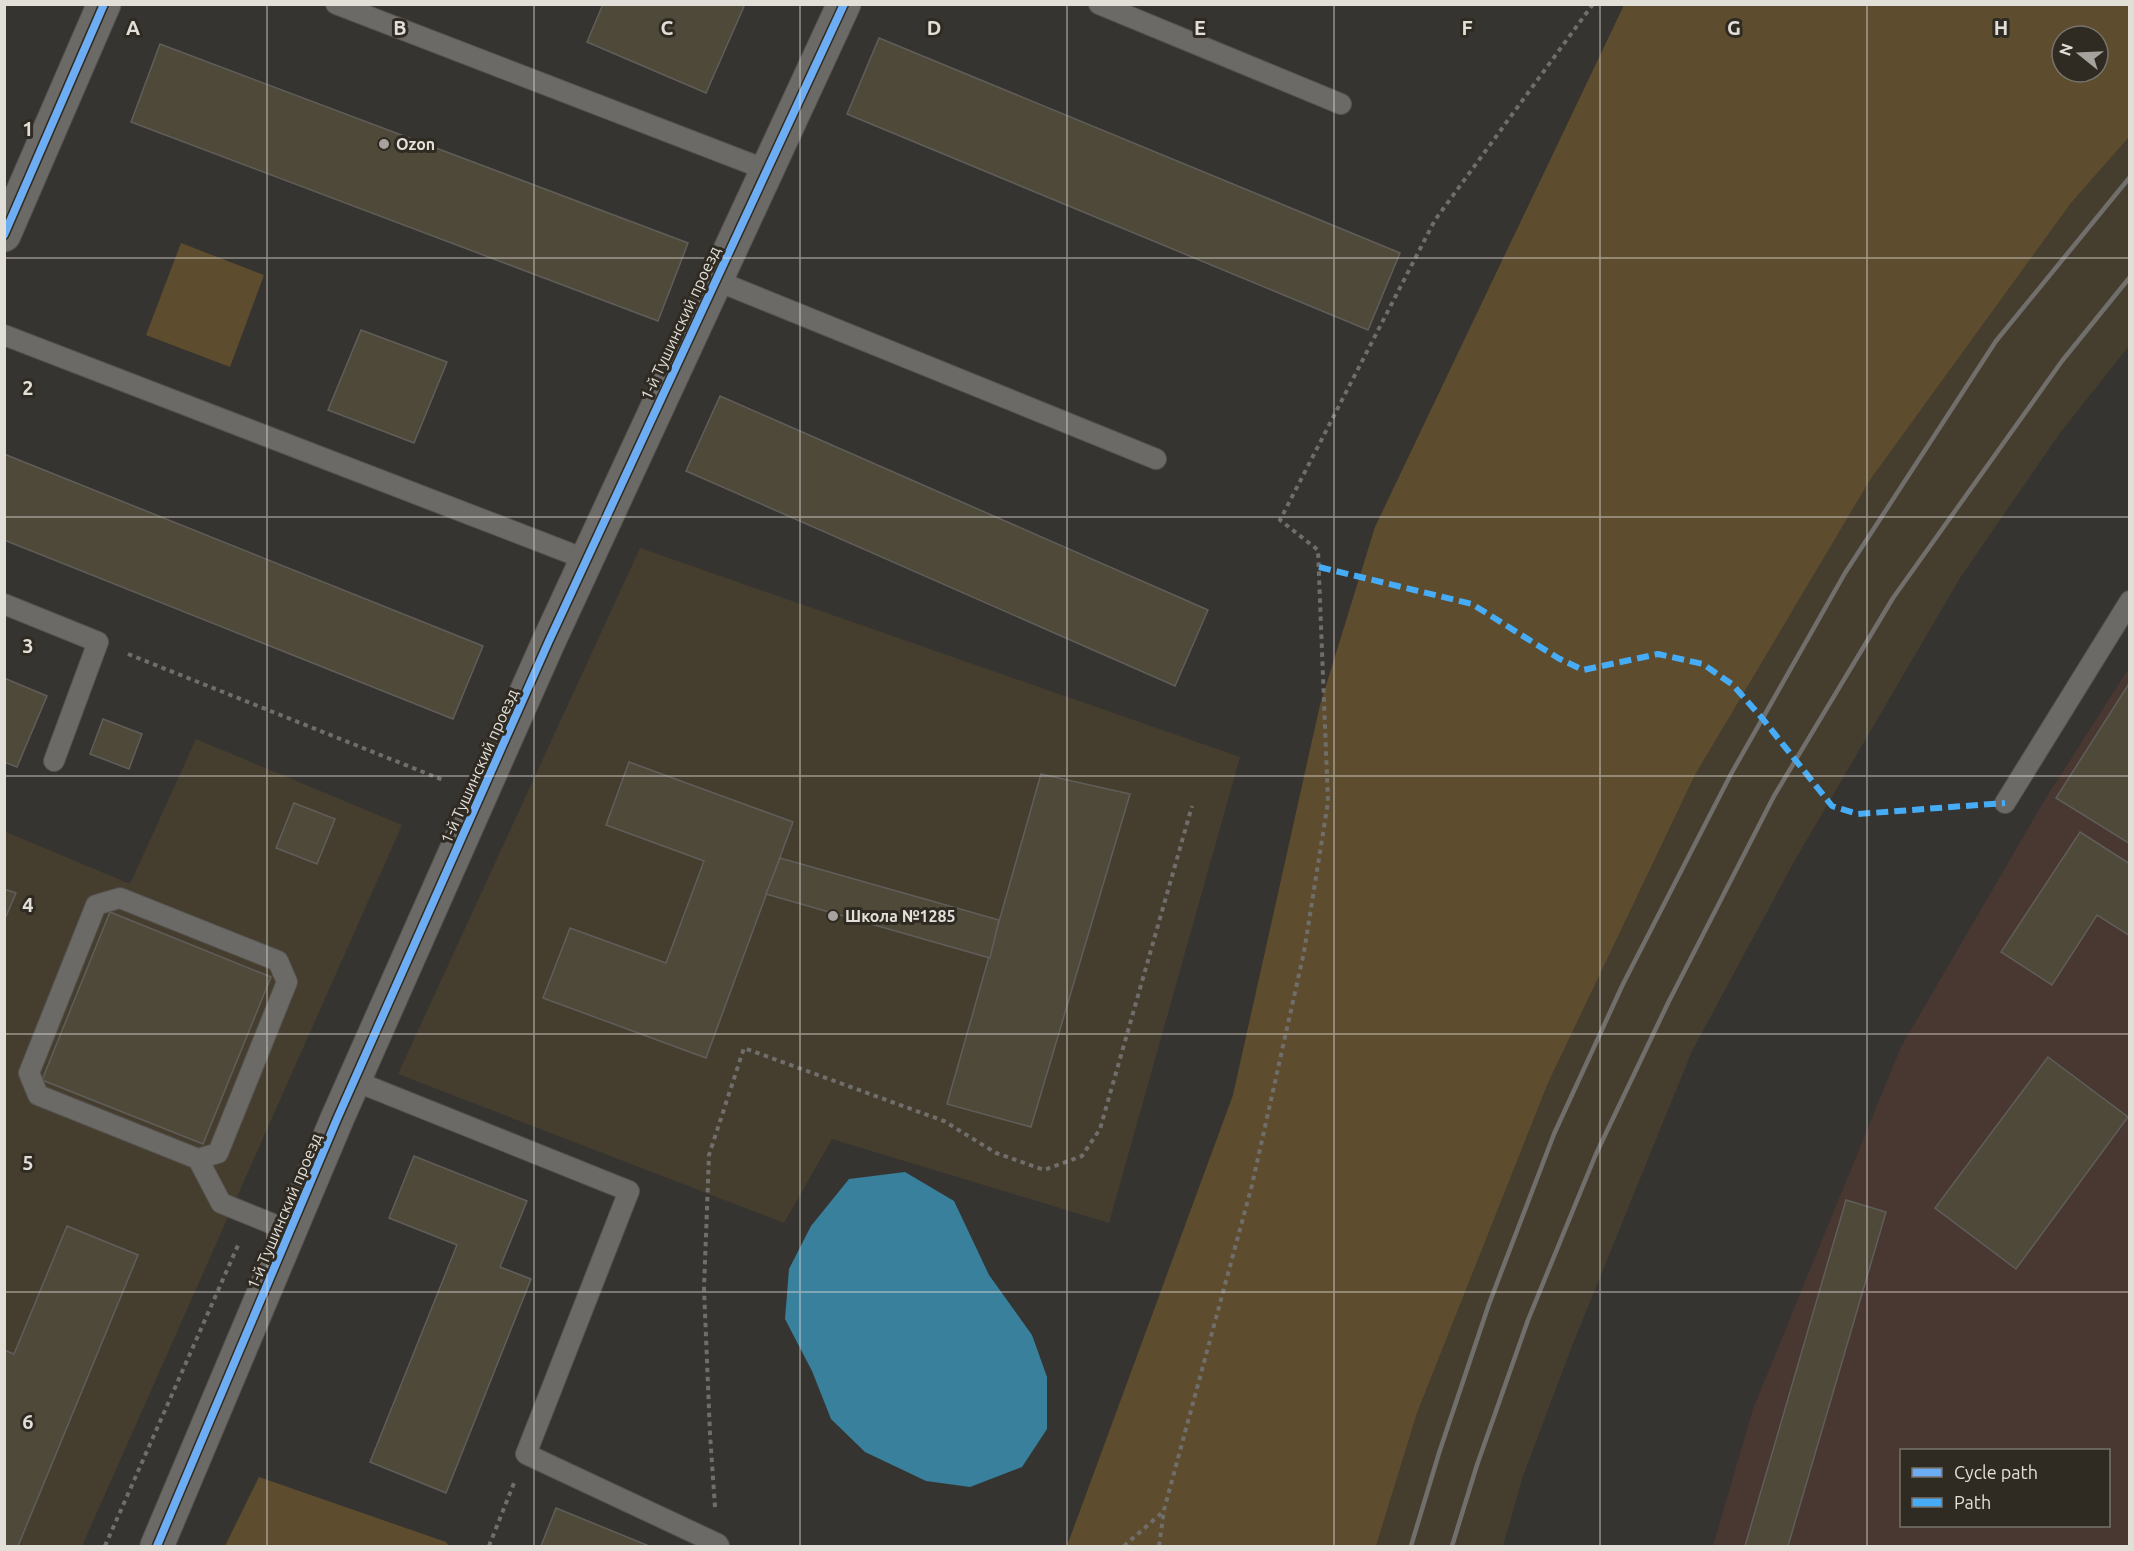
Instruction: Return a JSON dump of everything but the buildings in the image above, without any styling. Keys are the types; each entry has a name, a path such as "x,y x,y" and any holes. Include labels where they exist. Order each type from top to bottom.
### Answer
{"street":[{"path":"4,235 104,4"},
{"name":"1-й Тушинский проезд","path":"157,1546 355,1081 585,559 844,4"}],"lane":[{"path":"336,4 766,170"},
{"path":"1099,4 1341,104"},
{"path":"715,280 1156,459"},
{"path":"4,335 585,559"},
{"path":"2005,803 2130,601"},
{"path":"4,604 98,642 54,761"},
{"path":"198,1160 218,1153 287,982 278,961 120,898 96,905 29,1073 38,1095 198,1160 221,1203 290,1231"},
{"path":"355,1081 629,1191 526,1454 719,1545"}],"path":[{"path":"1159,1546 1164,1510 1252,1185 1304,952 1328,802 1318,550 1280,520 1435,220 1593,4"},
{"path":"719,1545 710,1434 704,1288 709,1155 744,1048 944,1121 996,1153 1044,1170 1082,1156 1100,1128 1192,806"},
{"path":"489,1546 526,1454"},
{"path":"1124,1546 1164,1510"}],"shaded area":[{"path":"1624,5 2129,5 2129,137 2071,203 1870,480 1695,775 1548,1083 1417,1413 1376,1546 1067,1546 1233,1095 1320,705 1375,527"},
{"path":"2129,137 2129,346 2060,433 1960,578 1795,860 1692,1051 1574,1341 1523,1476 1503,1546 1376,1546 1417,1413 1548,1083 1695,775 1870,480 2071,203"},
{"path":"181,243 264,275 230,367 146,335"},
{"name":"Школа №1285","path":"640,548 1240,757 1109,1223 832,1139 784,1223 398,1074"},
{"path":"2129,668 2129,1546 1713,1546 1753,1409 1901,1047 2044,801"},
{"path":"196,739 402,825 82,1546 5,1546 4,831 130,884"},
{"path":"259,1477 446,1542 449,1546 225,1546"}],"water":[{"path":"905,1172 954,1201 989,1275 1032,1335 1047,1377 1047,1429 1022,1467 970,1487 926,1481 865,1452 831,1419 812,1371 785,1319 789,1269 811,1226 849,1179"}],"railway":[{"path":"1411,1546 1439,1453 1489,1304 1554,1134 1623,984 1731,774 1845,573 1996,341 2130,177"},
{"path":"1452,1546 1477,1465 1528,1320 1596,1154 1668,1003 1774,796 1893,598 2062,361 2130,277"}],"marked path":[{"path":"1319,567 1472,604 1558,658 1583,670 1658,654 1703,664 1733,685 1832,806 1858,814 2005,803"}],"cycle path":[{"path":"4,235 104,4"},
{"path":"157,1546 337,1119 548,643 844,4"}],"place":[{"name":"Ozon","path":"384,144"},
{"name":"Школа №1285","path":"833,916"}]}
